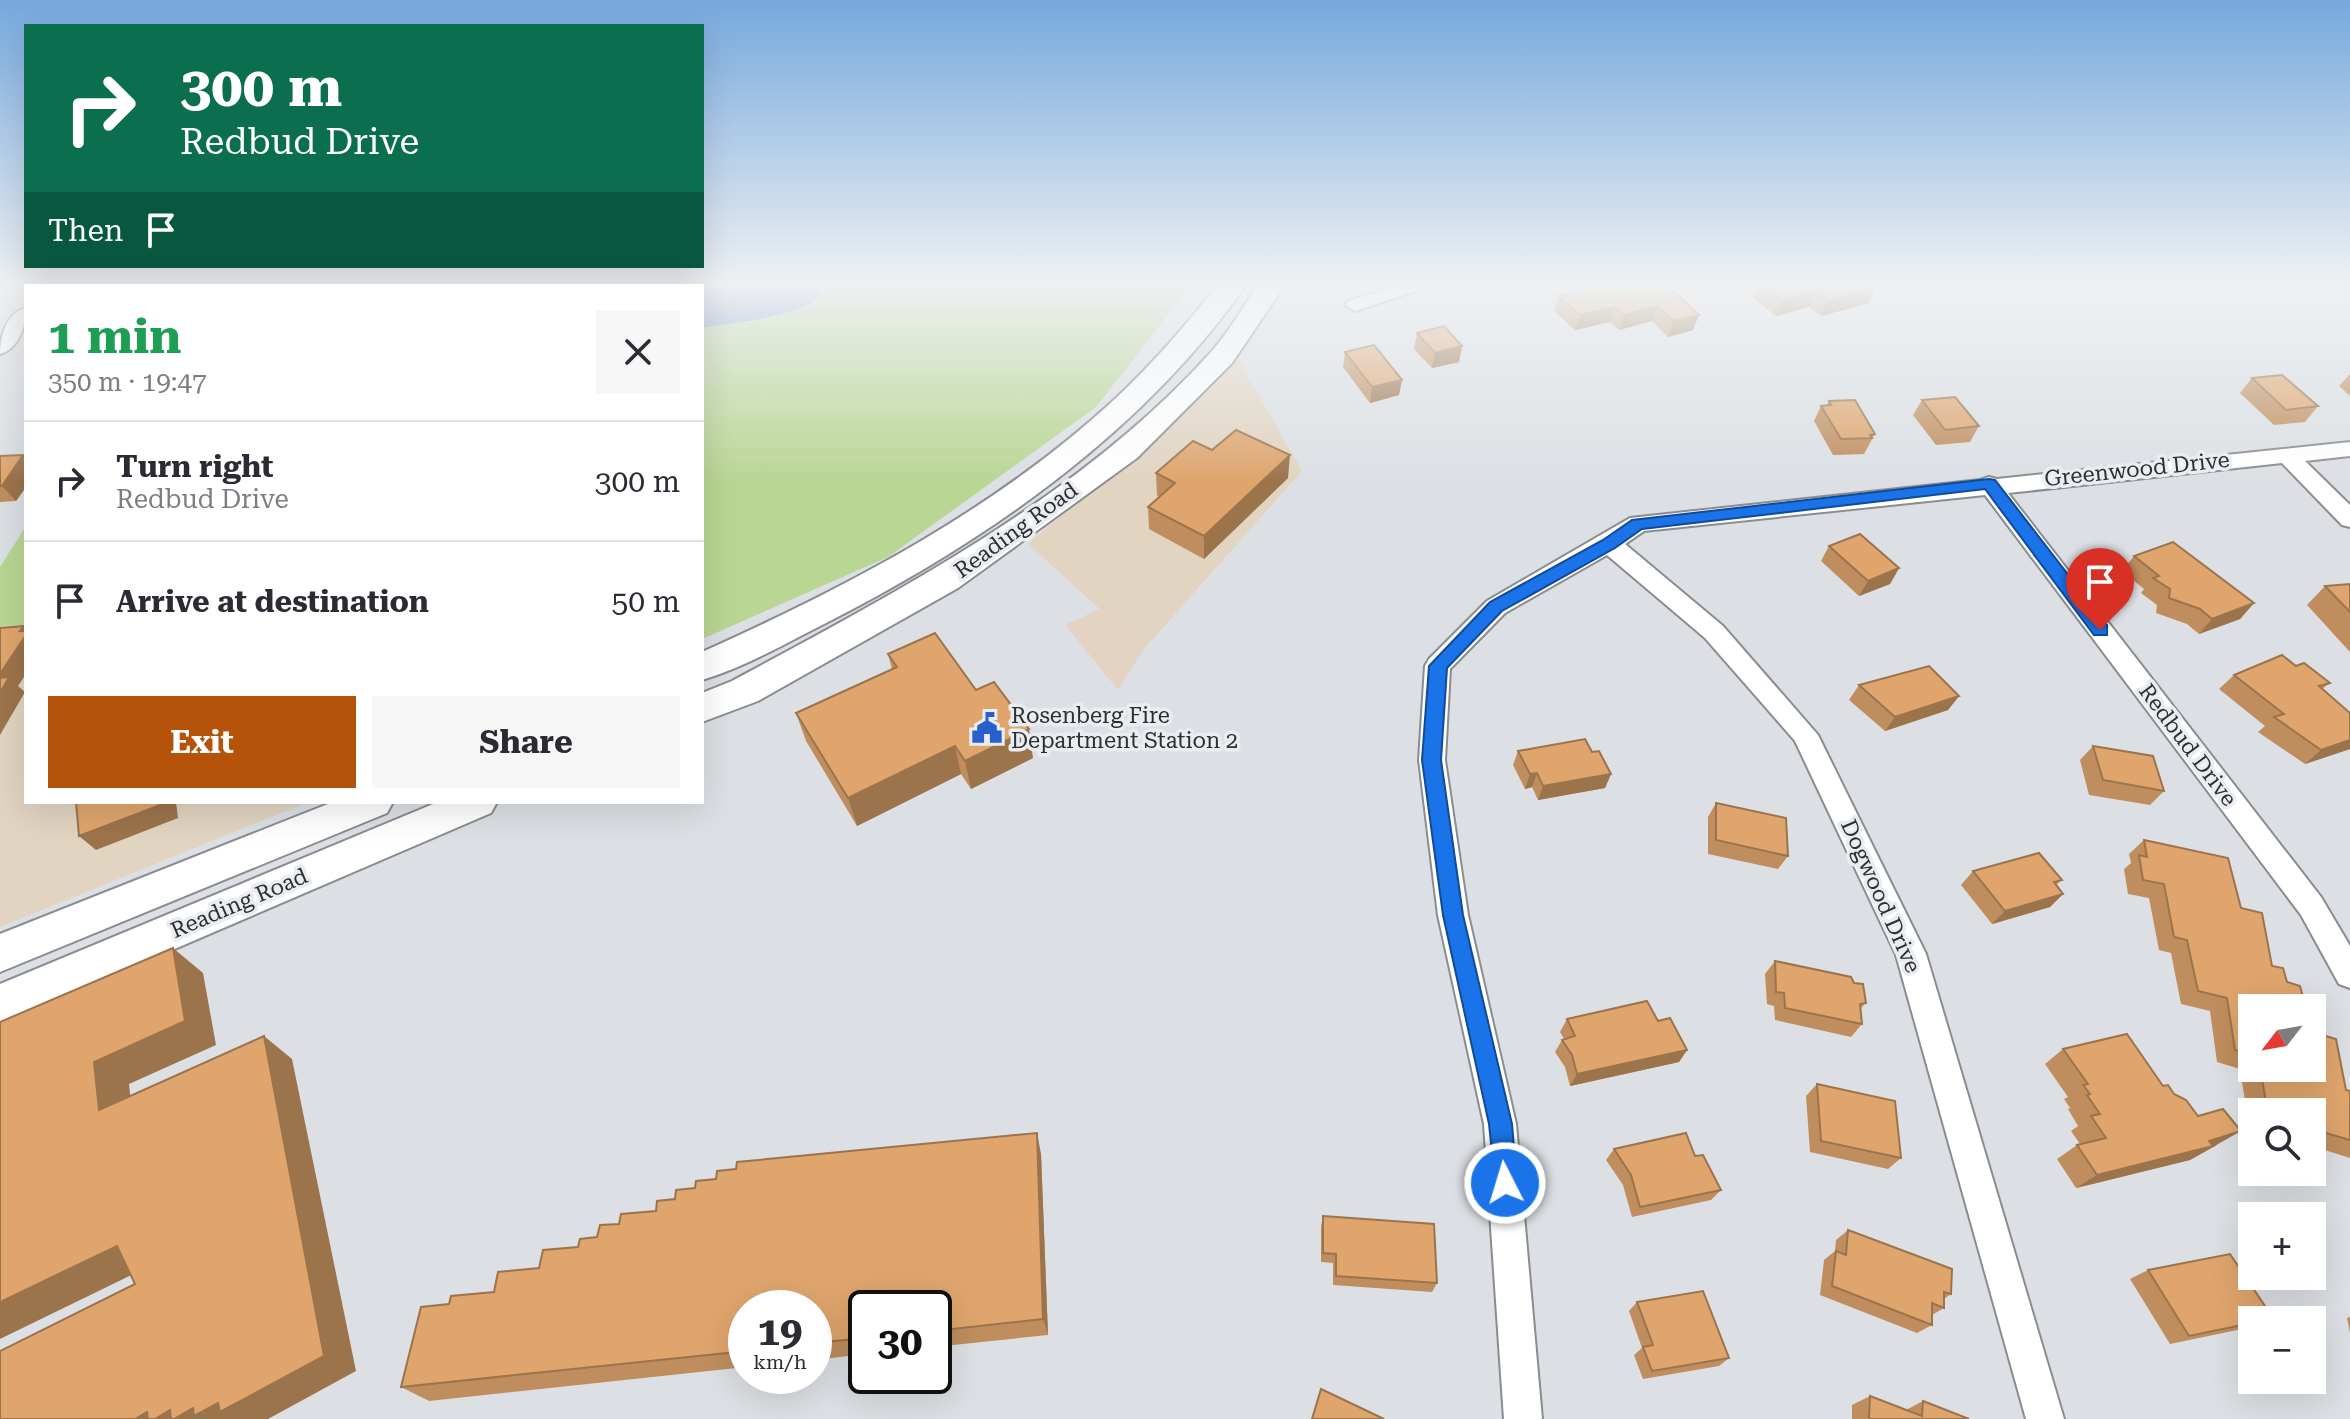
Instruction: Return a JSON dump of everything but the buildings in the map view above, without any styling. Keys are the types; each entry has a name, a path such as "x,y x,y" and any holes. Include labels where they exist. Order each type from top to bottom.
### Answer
{"main road":[{"name":"Reading Road","path":"704,666 792,627 922,558 1021,491 1136,397 1184,348"},
{"name":"Reading Road","path":"704,707 745,691 946,580 1126,451 1228,348"},
{"name":"Reading Road","path":"11,949 369,804"},
{"name":"Reading Road","path":"13,999 473,804"},
{"path":"11,949 13,999"}],"street":[{"name":"Greenwood Drive","path":"1523,1419 1500,1124 1453,915 1432,760 1438,666 1496,607 1609,544 1638,524 1989,484 2350,449"},
{"path":"2285,454 2350,519"},
{"name":"Redbud Drive","path":"1989,484 2311,906 2350,974"},
{"name":"Dogwood Drive","path":"1609,544 1714,632 1805,735 1911,954 2045,1419"}],"shaded area":[{"path":"1238,359 1302,471 1144,649 1028,544"},
{"path":"1102,608 1144,649 1118,690 1065,625"},
{"path":"24,625 24,804 303,804 0,927 0,626"}],"green space":[{"path":"704,348 1142,348 1096,407 888,557 704,638"},
{"path":"24,529 24,625 0,626 0,567"}],"place":[{"name":"Rosenberg Fire Department Station 2","path":"987,728"}],"route":[{"path":"1505,1183 1500,1124 1453,915 1432,760 1438,666 1496,607 1609,544 1638,524 1989,484 2100,630"}]}
